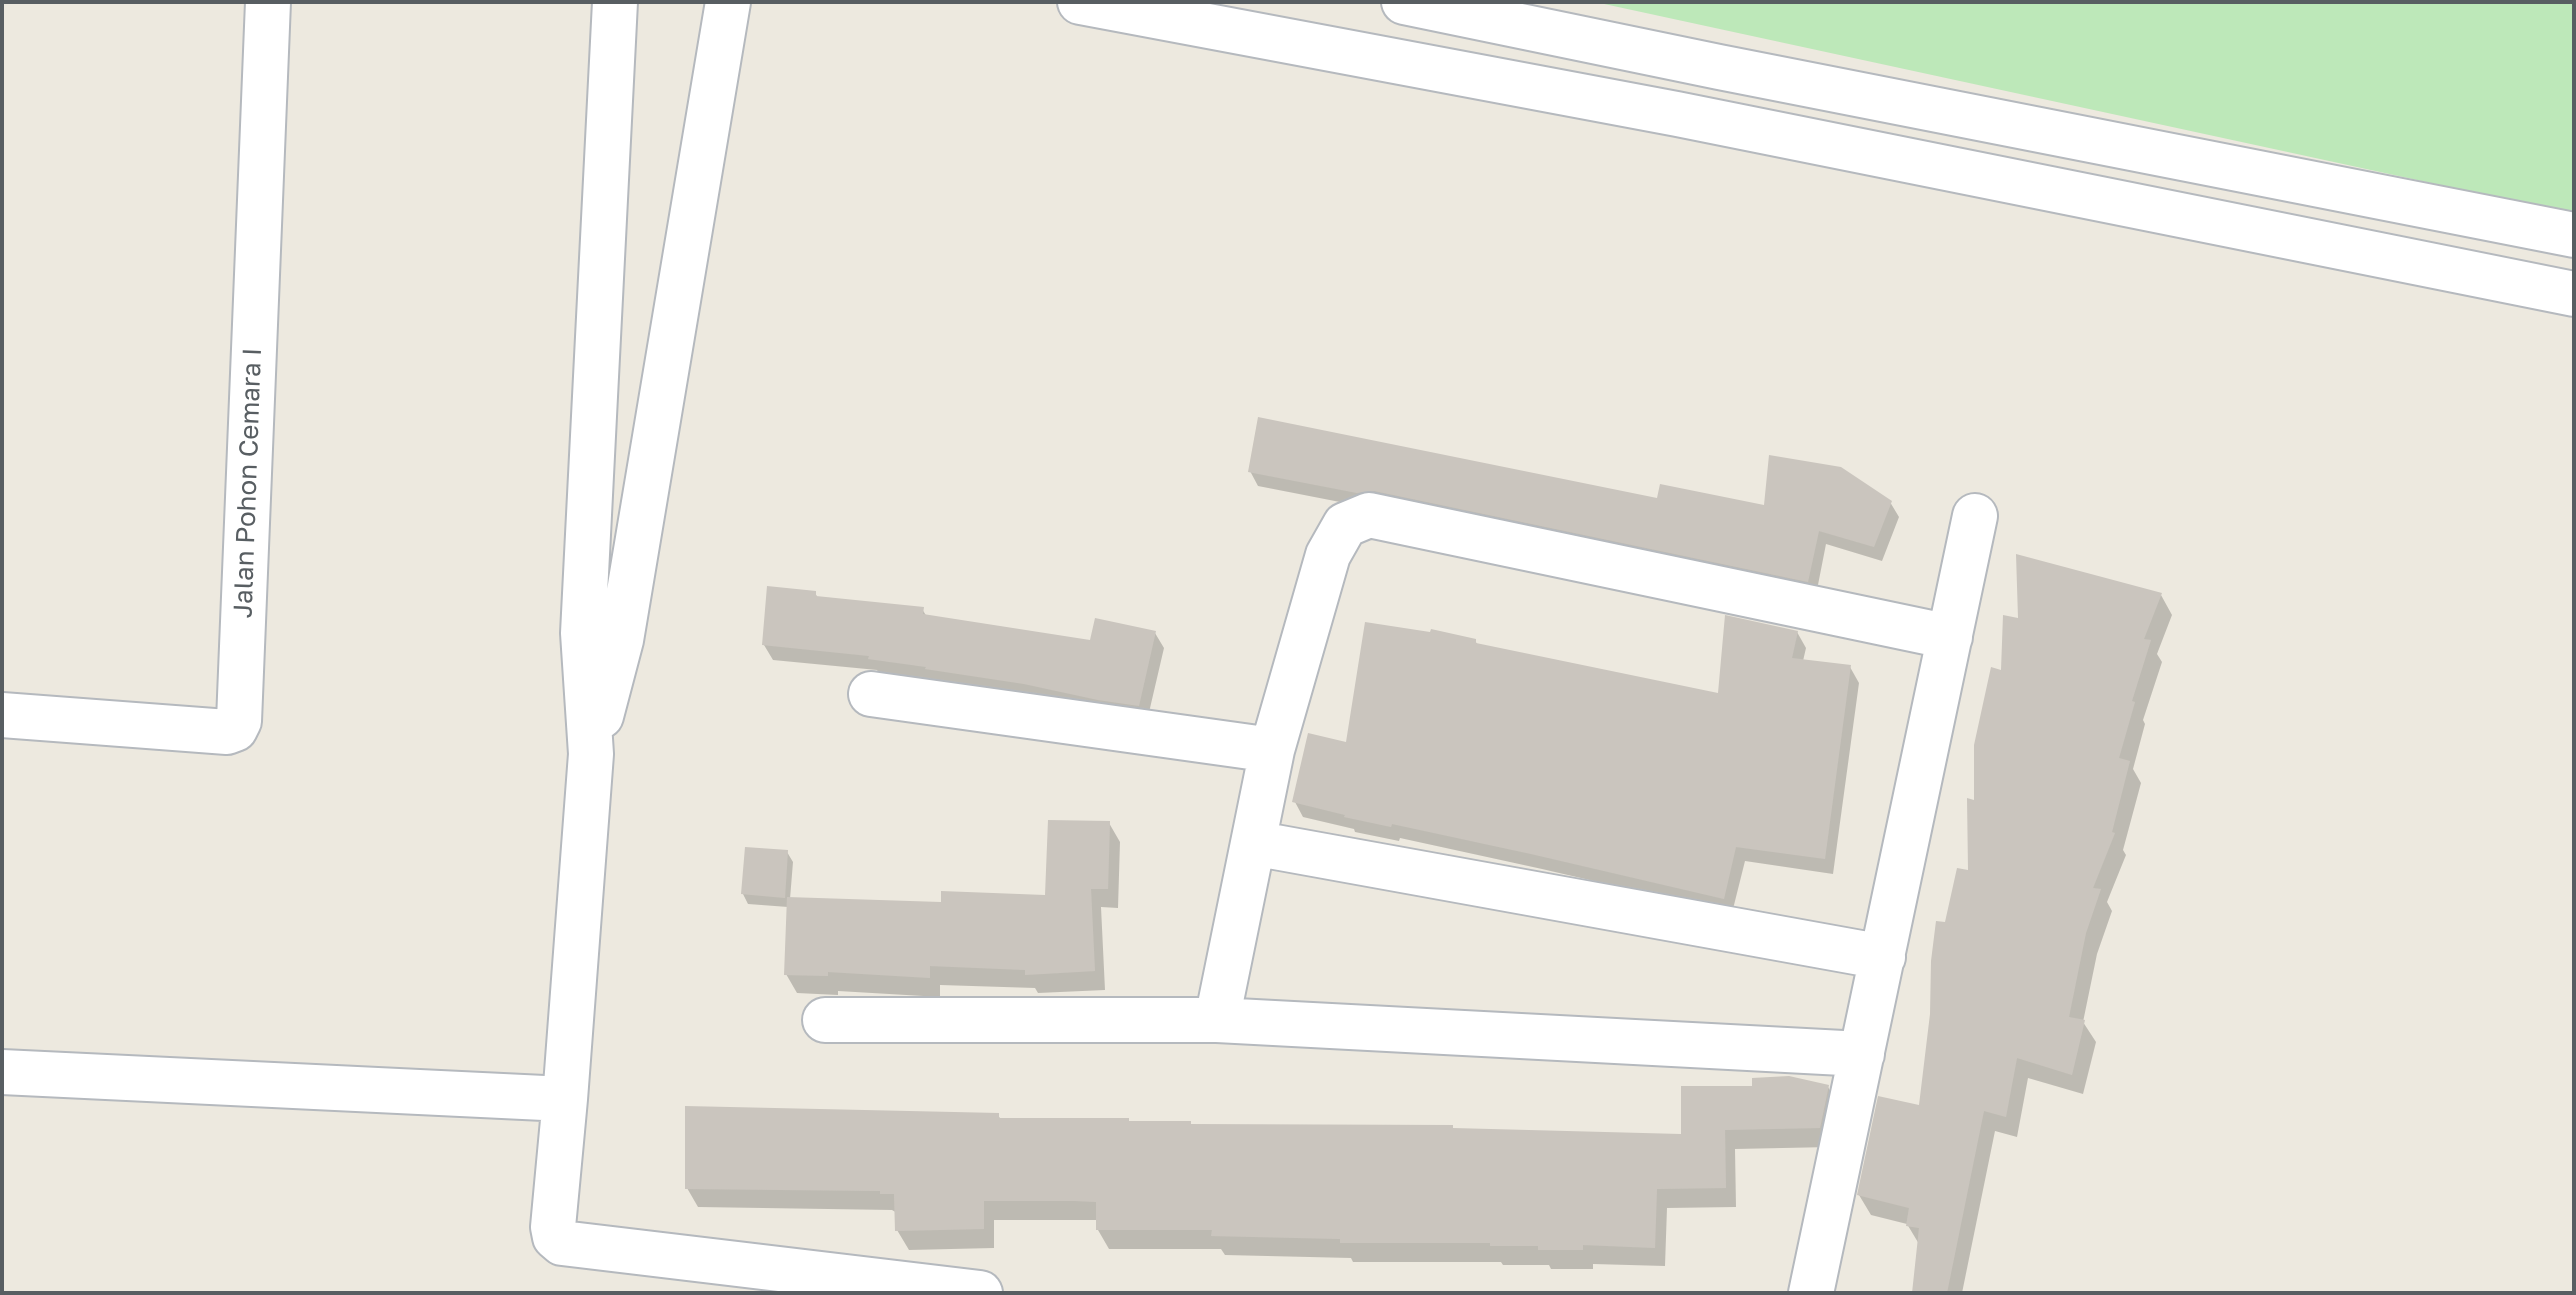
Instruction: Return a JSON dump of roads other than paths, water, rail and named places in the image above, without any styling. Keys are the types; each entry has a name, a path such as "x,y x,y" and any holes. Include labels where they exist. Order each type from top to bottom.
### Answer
{"street":[{"name":"Jalan Pohon Cemara I","path":"2,715 227,732 235,729 239,721 268,2"},
{"path":"615,2 583,633 591,754 553,1227 555,1237 562,1243 980,1293"},
{"path":"591,754 621,640 728,2"},
{"path":"1080,2 1677,114 2574,294"},
{"path":"1404,2 2574,235"},
{"path":"1217,1020 1272,750 1328,555 1345,525 1369,515 1950,637"},
{"path":"1811,1293 1975,516"},
{"path":"871,694 1272,750"},
{"path":"1253,843 1883,957"},
{"path":"825,1020 1217,1020 1862,1054"},
{"path":"2,1072 565,1099"}]}
